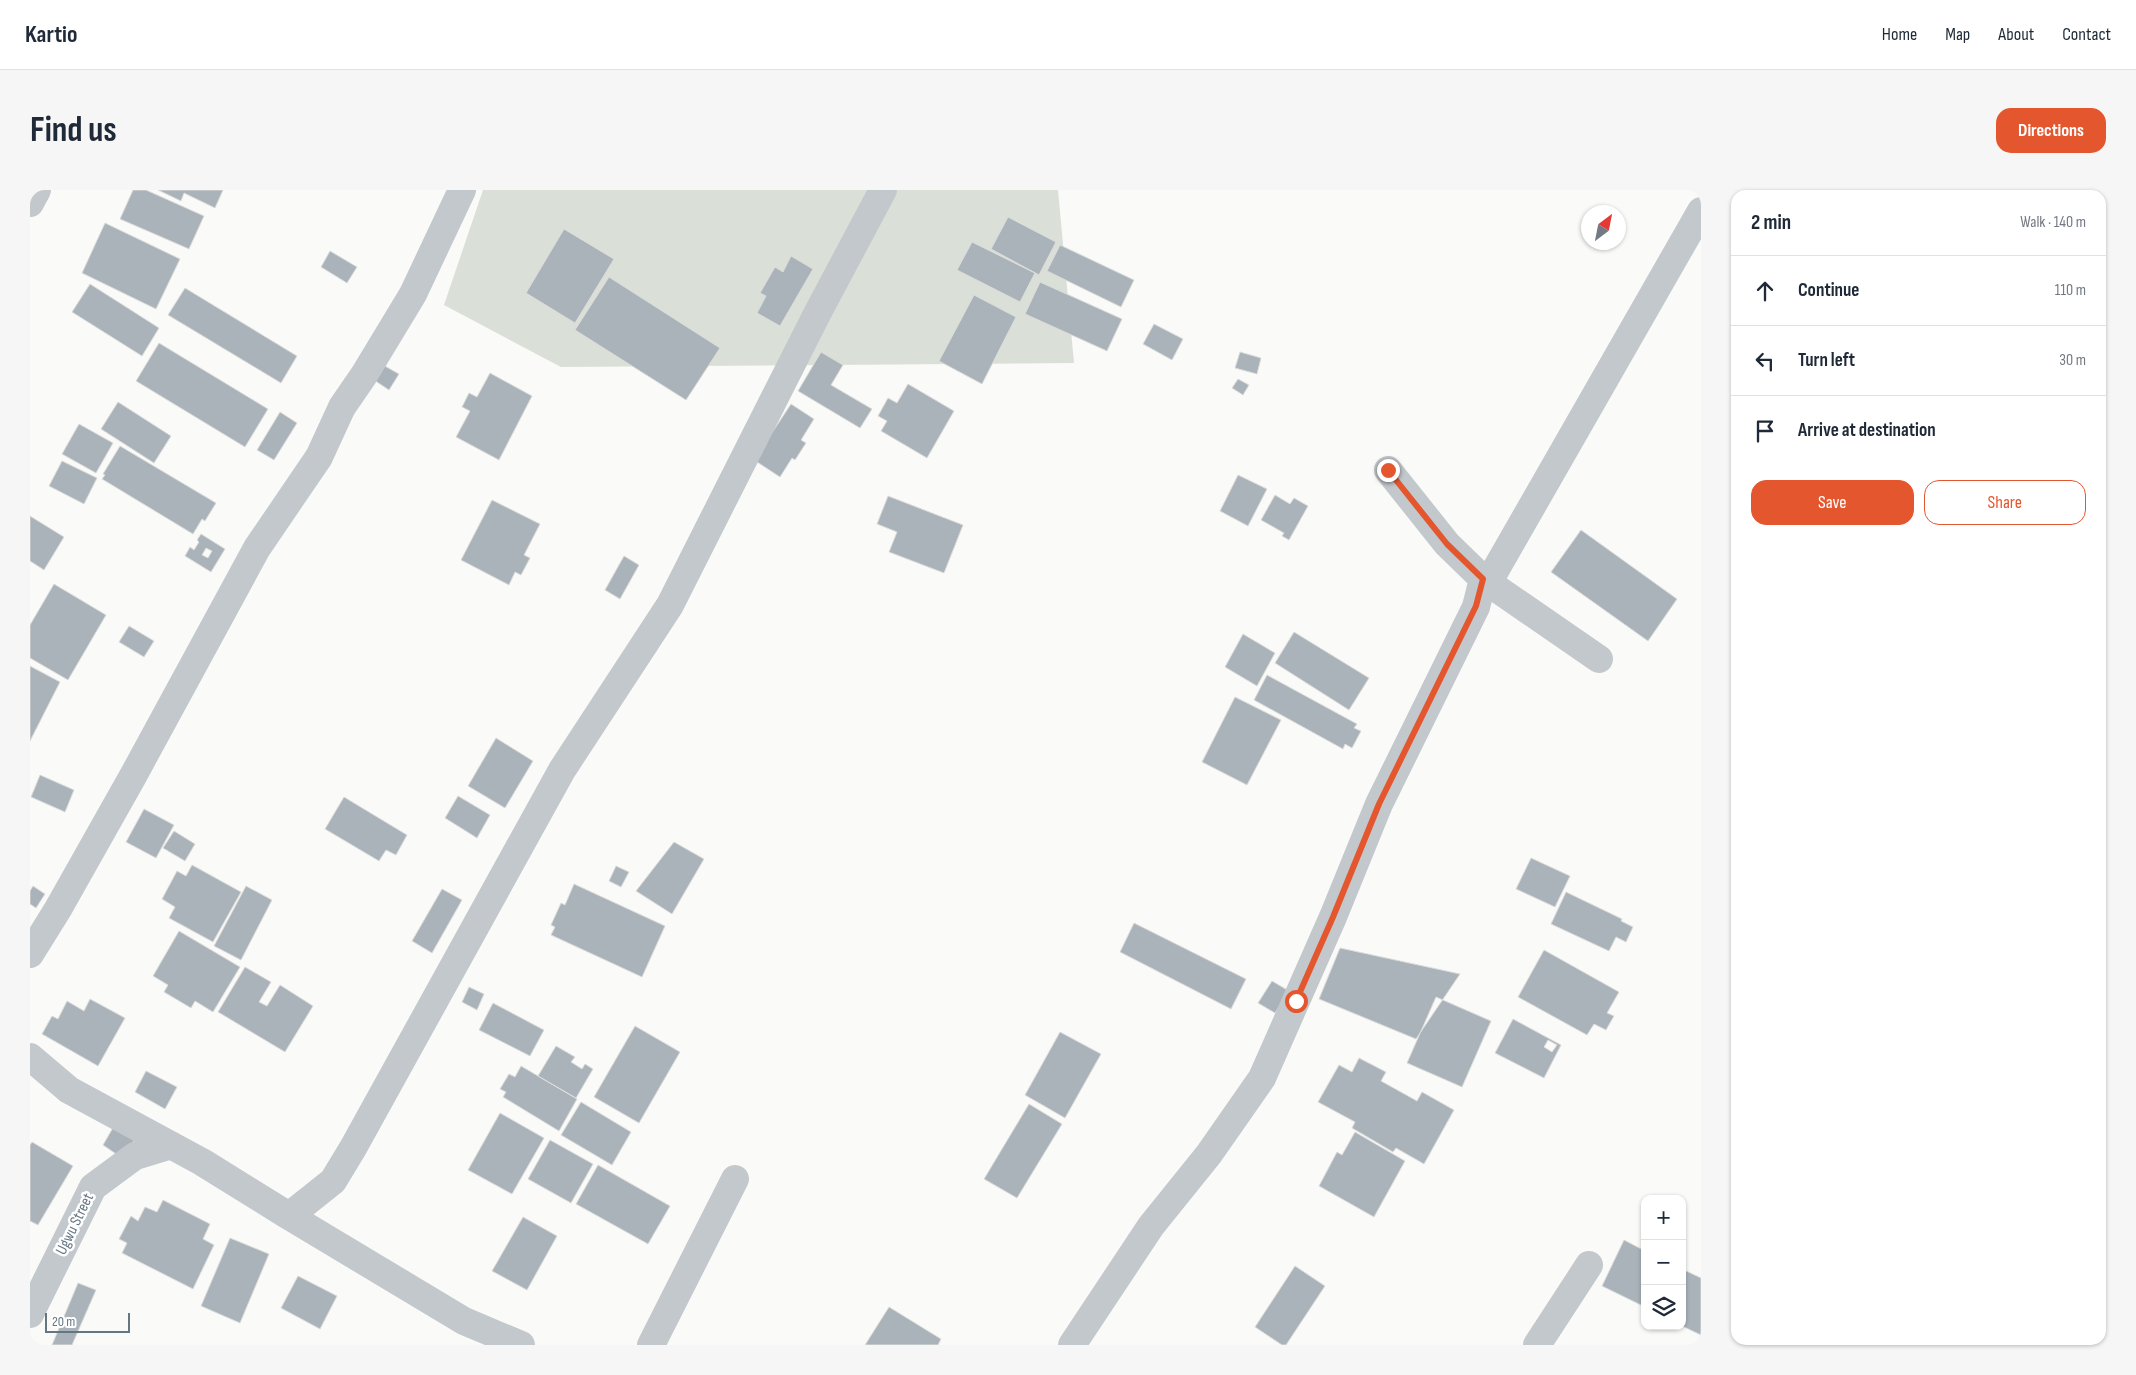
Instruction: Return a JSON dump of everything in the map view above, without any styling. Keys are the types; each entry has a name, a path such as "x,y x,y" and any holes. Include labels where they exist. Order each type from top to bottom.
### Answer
{"street":[{"path":"30,203 37,190"},
{"path":"30,954 124,793 257,548 319,457 342,407 364,375 413,294 462,190"},
{"path":"289,1216 333,1181 562,770 670,605 882,190"},
{"path":"1072,1345 1151,1226 1209,1154 1262,1078 1333,917 1379,804 1476,606 1486,581 1701,211"},
{"path":"1388,470 1447,544 1486,581 1599,659"},
{"path":"30,1057 69,1090 171,1145 464,1321 521,1345"},
{"name":"Ugwu Street","path":"30,1314 93,1187 135,1156 171,1145"},
{"path":"651,1345 735,1179"},
{"path":"1537,1345 1589,1264"}],"shaded area":[{"path":"483,190 1058,190 1074,363 561,367 444,305"}],"building":[{"path":"133,190 146,190 204,216 189,249 120,219"},
{"path":"158,190 223,190 215,208 184,193 181,201"},
{"path":"1008,217 1056,242 1039,275 991,249"},
{"path":"105,223 180,259 156,309 82,273"},
{"path":"564,229 614,259 575,323 526,293"},
{"path":"972,242 1035,273 1020,302 957,270"},
{"path":"1060,245 1134,280 1121,307 1047,271"},
{"path":"330,251 357,267 347,283 321,267"},
{"path":"791,256 813,269 780,326 757,313 766,296 760,293 775,267 783,272"},
{"path":"609,277 720,348 686,400 575,330"},
{"path":"1040,282 1122,319 1107,351 1025,314"},
{"path":"90,284 159,328 142,356 72,312"},
{"path":"185,288 297,356 281,383 168,315"},
{"path":"974,295 1016,317 982,384 939,361"},
{"path":"1154,324 1183,339 1172,360 1143,344"},
{"path":"159,343 268,409 245,447 136,381"},
{"path":"821,352 843,365 831,385 872,409 860,428 798,391"},
{"path":"1240,352 1261,358 1257,374 1235,368"},
{"path":"383,365 399,374 389,390 374,380"},
{"path":"490,373 532,396 499,460 456,437 470,411 462,407 469,393 477,397"},
{"path":"1238,379 1249,385 1243,395 1232,388"},
{"path":"908,384 954,411 927,458 881,431 887,421 878,416 888,398 897,403"},
{"path":"118,402 171,436 154,463 101,429"},
{"path":"791,404 814,419 801,440 806,443 795,460 792,458 780,477 754,460"},
{"path":"280,412 297,423 274,460 257,450"},
{"path":"79,424 113,443 96,473 62,454"},
{"path":"120,446 216,503 205,521 202,519 193,534 102,479 105,475 103,474"},
{"path":"62,461 97,478 84,504 49,486"},
{"path":"1238,475 1267,489 1248,526 1220,511"},
{"path":"1275,495 1290,504 1294,498 1308,506 1289,540 1282,536 1284,533 1261,520"},
{"path":"888,496 963,525 944,573 889,552 897,532 877,524"},
{"path":"492,500 540,524 524,555 530,558 521,575 515,572 509,585 461,560"},
{"path":"30,516 64,537 44,570 30,561"},
{"path":"1581,530 1677,599 1648,641 1551,572"},
{"path":"201,534 225,549 211,572 185,556 190,547 194,550 199,542 197,540","holes":["206,548 212,551 208,558 202,555"]},
{"path":"624,556 639,565 620,599 605,590"},
{"path":"54,584 106,615 68,680 30,658 30,625"},
{"path":"129,626 154,641 144,657 119,642"},
{"path":"1294,632 1369,678 1349,710 1275,663"},
{"path":"1243,634 1275,653 1257,686 1225,667"},
{"path":"30,666 60,682 30,741"},
{"path":"1267,675 1357,724 1354,728 1361,731 1352,748 1345,744 1343,749 1254,700"},
{"path":"1235,697 1281,720 1247,785 1202,762"},
{"path":"496,738 533,761 505,808 468,786"},
{"path":"40,775 74,790 65,812 31,797"},
{"path":"458,796 490,815 477,838 445,818"},
{"path":"344,797 407,835 396,855 386,850 379,861 325,829"},
{"path":"144,809 174,825 156,858 126,842"},
{"path":"174,831 195,844 185,861 163,848"},
{"path":"674,842 704,859 672,914 636,891"},
{"path":"1531,858 1570,876 1555,907 1516,889"},
{"path":"192,865 241,892 213,942 169,918 175,907 162,899 177,871 186,876"},
{"path":"616,866 629,872 621,887 609,881"},
{"path":"574,884 665,926 642,977 551,935 555,927 551,925 561,903 565,905"},
{"path":"33,886 45,894 36,908 30,904 30,891"},
{"path":"246,886 272,900 241,960 214,946"},
{"path":"442,889 462,900 432,953 412,941"},
{"path":"1566,892 1622,919 1621,921 1633,927 1626,942 1616,937 1609,951 1551,924"},
{"path":"1134,923 1246,979 1231,1009 1120,952"},
{"path":"179,931 240,967 213,1012 195,1001 191,1008 164,992 168,985 153,976"},
{"path":"1340,948 1460,974 1416,1039 1319,999"},
{"path":"1544,950 1619,992 1607,1013 1614,1016 1606,1030 1594,1024 1587,1035 1518,997"},
{"path":"245,967 271,982 259,1002 267,1006 280,985 313,1006 285,1052 218,1012"},
{"path":"1272,981 1289,991 1275,1013 1258,1003"},
{"path":"469,987 484,994 477,1010 462,1002"},
{"path":"1436,997 1491,1021 1462,1087 1407,1063"},
{"path":"90,999 125,1018 98,1066 42,1034 52,1016 58,1019 67,1001 84,1011"},
{"path":"493,1003 544,1030 530,1056 479,1030"},
{"path":"1513,1019 1561,1045 1544,1078 1495,1053","holes":["1548,1040 1557,1045 1552,1052 1544,1047"]},
{"path":"635,1026 680,1052 639,1123 594,1097"},
{"path":"1060,1032 1101,1054 1065,1118 1025,1095"},
{"path":"556,1046 575,1057 571,1062 582,1069 585,1064 593,1069 576,1098 538,1076"},
{"path":"1359,1058 1386,1072 1381,1081 1417,1101 1422,1092 1454,1110 1424,1164 1396,1148 1393,1152 1352,1128 1355,1122 1318,1102 1339,1065 1352,1072"},
{"path":"521,1066 577,1099 559,1131 503,1097 506,1092 500,1089 509,1074 515,1077"},
{"path":"146,1071 177,1087 165,1109 135,1092"},
{"path":"581,1102 631,1132 612,1165 561,1135"},
{"path":"1029,1104 1062,1124 1017,1198 984,1179"},
{"path":"500,1113 544,1138 512,1194 468,1170"},
{"path":"114,1126 135,1139 122,1158 103,1145"},
{"path":"1355,1132 1405,1161 1374,1217 1319,1186 1337,1152 1342,1155"},
{"path":"550,1140 593,1164 571,1203 528,1179"},
{"path":"32,1142 73,1166 38,1225 30,1221 30,1145"},
{"path":"598,1165 670,1206 648,1244 576,1204"},
{"path":"163,1200 210,1224 203,1239 214,1245 193,1289 122,1253 127,1243 119,1239 131,1216 138,1221 145,1207 157,1212"},
{"path":"523,1217 557,1236 527,1290 492,1271"},
{"path":"230,1238 269,1254 240,1323 201,1306"},
{"path":"1624,1240 1641,1249 1641,1305 1602,1286"},
{"path":"1295,1266 1325,1286 1286,1345 1282,1345 1255,1327"},
{"path":"1686,1271 1701,1278 1701,1335 1686,1328"},
{"path":"298,1276 337,1296 320,1329 281,1308"},
{"path":"78,1283 96,1290 72,1345 52,1345"},
{"path":"889,1307 941,1339 938,1345 865,1345"}],"route":[{"path":"1296,1001 1379,804 1476,606 1483,579 1447,544 1388,470"}]}
